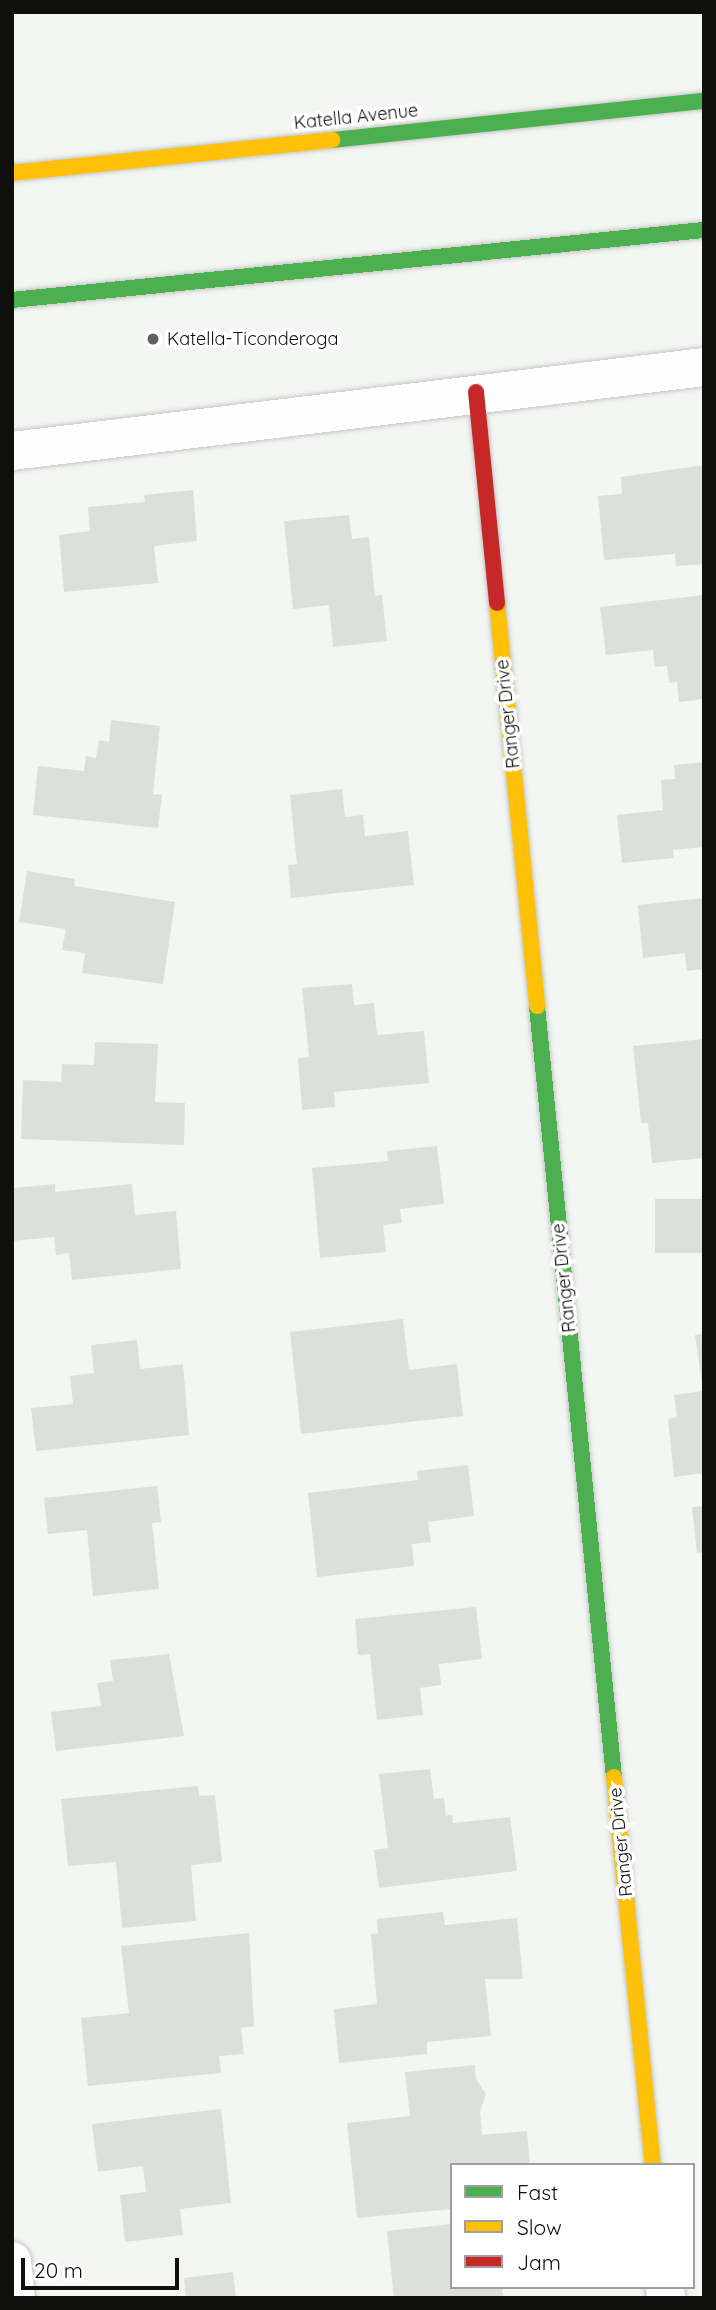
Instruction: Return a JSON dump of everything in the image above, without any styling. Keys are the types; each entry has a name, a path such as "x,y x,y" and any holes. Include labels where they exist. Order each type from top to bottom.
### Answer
{"street":[{"name":"Katella Avenue","path":"12,173 704,101"},
{"path":"12,300 704,230"},
{"path":"12,451 476,391 704,367"},
{"name":"Ranger Drive","path":"476,391 653,2163"},
{"path":"12,2261 16,2298"}],"building":[{"path":"704,465 704,564 676,566 675,554 604,560 598,496 622,494 621,477"},
{"path":"193,490 197,541 154,546 158,583 64,592 59,535 90,531 88,507 145,502 144,495"},
{"path":"349,515 352,539 369,537 375,596 382,595 387,641 333,647 329,605 293,609 284,521"},
{"path":"704,595 704,699 679,702 677,682 669,683 667,666 655,667 653,650 606,655 600,607"},
{"path":"111,720 160,726 153,794 162,795 158,828 33,815 38,766 84,771 86,756 96,758 99,740 109,742"},
{"path":"704,762 704,847 673,850 674,858 622,863 617,815 663,810 661,780 675,779 674,765"},
{"path":"342,789 345,817 363,815 365,836 408,831 414,885 291,898 288,865 297,864 290,795"},
{"path":"27,871 75,879 74,886 175,902 163,984 82,973 85,953 62,950 66,929 19,922"},
{"path":"704,898 704,969 687,971 685,953 643,958 638,905"},
{"path":"352,984 354,1005 374,1003 377,1035 424,1031 429,1083 334,1092 335,1107 302,1110 298,1058 309,1057 302,988"},
{"path":"704,1039 704,1158 652,1163 648,1123 641,1123 633,1046"},
{"path":"95,1042 158,1044 155,1102 185,1103 184,1145 21,1139 23,1080 61,1082 62,1064 94,1065"},
{"path":"437,1146 444,1204 400,1209 402,1223 383,1225 386,1252 320,1258 312,1168 388,1161 387,1151"},
{"path":"55,1184 55,1192 132,1184 135,1215 176,1211 181,1269 72,1280 69,1253 56,1255 54,1237 12,1241 12,1188"},
{"path":"655,1199 704,1199 704,1253 655,1253"},
{"path":"403,1319 409,1370 457,1364 463,1416 301,1434 290,1332"},
{"path":"704,1334 704,1473 674,1477 668,1419 677,1417 674,1395 703,1391 695,1335"},
{"path":"137,1340 140,1369 183,1364 189,1435 36,1451 31,1408 73,1404 70,1376 94,1373 91,1345"},
{"path":"468,1465 474,1516 428,1522 431,1542 412,1544 414,1566 317,1577 308,1493 418,1480 417,1471"},
{"path":"157,1486 161,1522 152,1523 159,1589 93,1596 87,1530 48,1534 44,1498"},
{"path":"704,1506 704,1552 697,1553 692,1507"},
{"path":"476,1607 482,1659 439,1664 441,1685 420,1688 423,1715 377,1720 370,1654 358,1655 355,1619"},
{"path":"169,1654 184,1736 56,1751 51,1712 101,1706 97,1683 113,1681 110,1660"},
{"path":"430,1769 434,1799 444,1798 446,1816 452,1815 453,1823 510,1817 517,1871 379,1888 374,1850 388,1848 379,1774"},
{"path":"198,1786 199,1796 215,1795 222,1862 191,1865 196,1921 122,1928 116,1862 68,1866 61,1799"},
{"path":"443,1912 445,1925 517,1918 523,1979 485,1979 491,2036 427,2042 427,2054 339,2063 334,2009 377,2004 371,1934 378,1933 377,1919"},
{"path":"249,1933 254,2026 241,2028 244,2054 219,2056 221,2073 88,2086 81,2018 129,2013 121,1946"},
{"path":"475,2065 476,2079 486,2094 480,2111 482,2135 527,2131 530,2163 450,2163 450,2209 357,2218 347,2123 410,2116 405,2072"},
{"path":"221,2109 231,2203 180,2209 183,2235 125,2242 120,2195 146,2192 143,2166 98,2172 92,2124"},
{"path":"450,2224 450,2289 502,2289 503,2296 394,2298 387,2231"},
{"path":"233,2272 236,2298 186,2298 184,2278"}],"traffic: fast":[{"path":"332,140 704,101"},
{"path":"12,300 704,230"},
{"path":"537,1006 614,1777"}],"traffic: slow":[{"path":"12,173 332,140"},
{"path":"497,603 537,1006"},
{"path":"614,1777 653,2163"}],"traffic: jam":[{"path":"476,392 497,603"}],"place":[{"name":"Katella-Ticonderoga","path":"153,339"}]}
